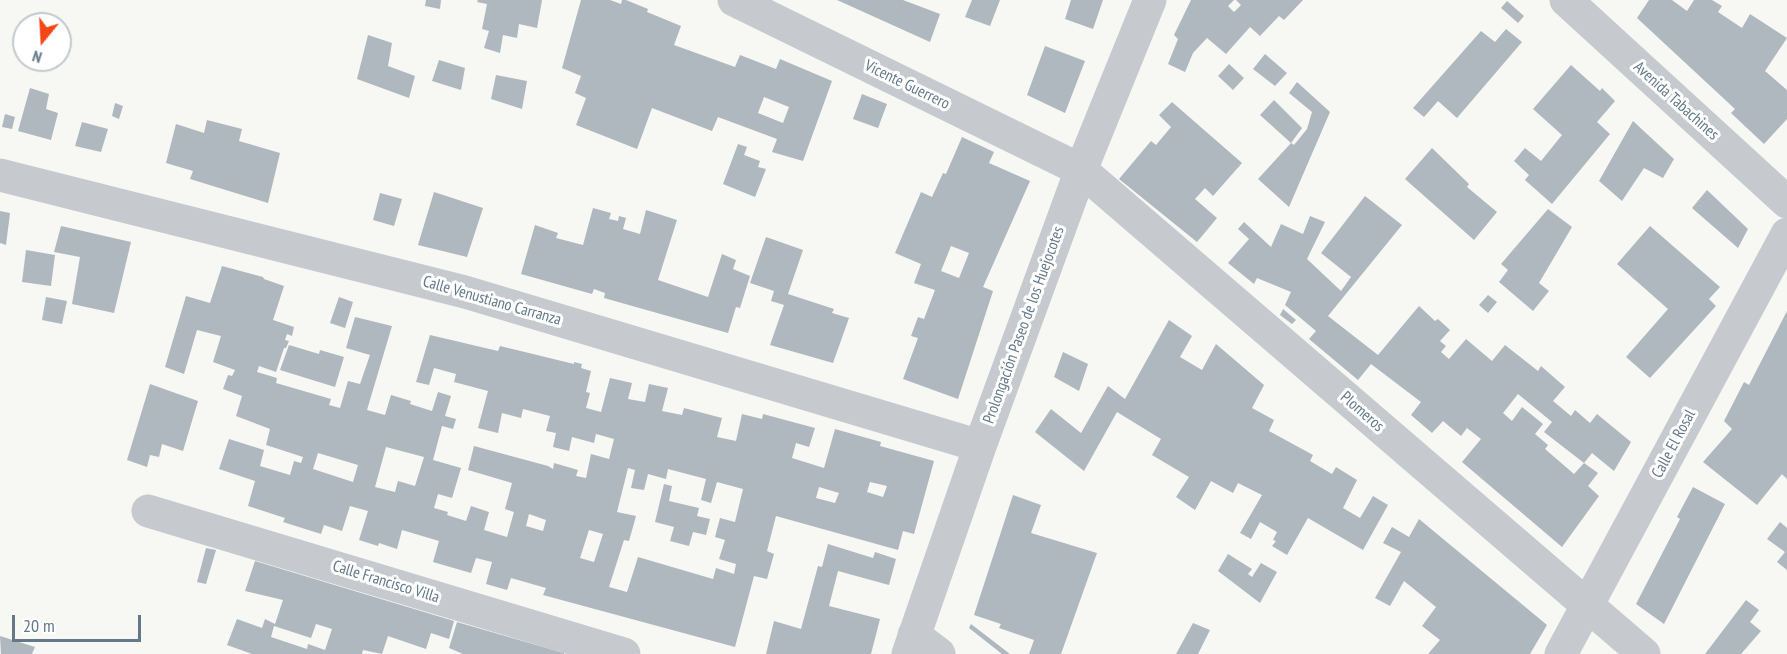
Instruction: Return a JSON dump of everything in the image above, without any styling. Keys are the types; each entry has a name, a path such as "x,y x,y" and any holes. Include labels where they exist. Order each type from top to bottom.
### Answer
{"street":[{"name":"Vicente Guerrero","path":"734,0 1081,170"},
{"name":"Prolongación Paseo de los Huejocotes","path":"920,648 980,446 1081,170 1150,0"},
{"name":"Avenida Tabachines","path":"1566,0 1787,202"},
{"name":"Plomeros","path":"1081,170 1644,654"},
{"name":"Calle Venustiano Carranza","path":"0,175 465,292 980,446"},
{"name":"Calle El Rosal","path":"1561,654 1787,234"},
{"name":"Calle Francisco Villa","path":"148,511 624,654"}],"building":[{"path":"426,0 441,0 440,9 425,6"},
{"path":"478,0 542,0 537,28 519,24 517,38 503,35 500,53 484,48 489,31 482,29 487,4 477,2"},
{"path":"581,0 610,0 621,4 622,0 626,0 648,9 647,12 681,26 674,45 735,67 740,55 776,69 780,59 832,81 803,161 772,152 777,139 718,117 712,131 652,108 637,149 576,125 586,98 575,93 581,76 562,68","holes":["764,97 789,107 783,123 758,113"]},
{"path":"837,0 903,0 940,14 930,42"},
{"path":"972,0 1000,0 990,26 965,17"},
{"path":"1071,0 1103,0 1093,29 1065,19"},
{"path":"1191,0 1234,0 1228,6 1234,12 1241,5 1236,0 1303,0 1284,20 1279,16 1260,36 1250,27 1226,54 1207,38 1193,53 1185,72 1168,64 1178,39 1174,35"},
{"path":"1649,0 1672,0 1687,11 1694,0 1712,0 1722,6 1718,12 1742,28 1750,14 1787,38 1765,71 1787,90 1787,119 1764,144 1731,113 1735,109 1637,18"},
{"path":"1507,1 1524,16 1518,23 1501,8"},
{"path":"1506,29 1522,42 1457,118 1438,101 1424,117 1413,108 1481,31 1495,42"},
{"path":"368,35 392,43 388,66 415,76 409,98 357,79"},
{"path":"1045,46 1085,61 1065,113 1027,95"},
{"path":"1265,54 1287,73 1275,86 1253,69"},
{"path":"439,60 465,68 461,90 432,81"},
{"path":"1229,64 1244,78 1233,90 1218,76"},
{"path":"1571,65 1600,91 1602,88 1615,101 1597,122 1610,134 1552,204 1525,180 1529,175 1514,161 1525,148 1541,161 1562,135 1533,109"},
{"path":"496,75 527,81 522,109 491,99"},
{"path":"1297,82 1330,112 1289,207 1258,179 1291,143 1294,145 1307,129 1312,112 1289,93"},
{"path":"30,88 49,94 46,109 58,113 51,140 18,131"},
{"path":"862,94 887,104 878,128 853,119"},
{"path":"1274,100 1302,128 1291,143 1260,115"},
{"path":"1172,102 1242,163 1213,196 1205,188 1195,199 1217,218 1197,242 1119,179 1151,141 1156,145 1171,127 1159,115"},
{"path":"115,103 123,106 119,119 112,116"},
{"path":"5,114 15,117 12,129 2,127"},
{"path":"207,120 242,129 239,141 280,153 268,203 190,179 193,171 166,163 176,124 204,133"},
{"path":"1633,121 1674,159 1663,178 1644,168 1622,201 1599,181"},
{"path":"82,122 108,129 101,152 75,146"},
{"path":"962,137 994,152 989,163 1030,181 983,287 993,291 958,399 903,379 918,338 911,336 918,317 924,319 935,290 914,283 921,264 895,253 921,192 932,197 943,173 946,174","holes":["951,246 969,253 959,278 941,271"]},
{"path":"738,144 747,147 744,155 760,161 758,167 766,169 755,197 723,184"},
{"path":"1432,148 1469,184 1467,187 1497,212 1474,240 1405,179"},
{"path":"1707,190 1748,229 1738,248 1692,208"},
{"path":"434,192 483,208 467,257 418,245"},
{"path":"380,193 402,199 394,226 373,220"},
{"path":"1365,196 1402,225 1328,316 1378,355 1419,306 1435,321 1438,319 1450,330 1440,341 1446,346 1441,352 1449,359 1466,339 1492,361 1505,345 1538,371 1541,366 1565,387 1553,401 1571,416 1575,410 1590,423 1597,414 1631,442 1614,471 1592,453 1584,463 1598,473 1588,486 1599,496 1562,547 1462,462 1481,439 1467,428 1461,436 1443,421 1432,433 1411,415 1421,402 1371,364 1358,380 1309,339 1316,331 1285,305 1291,292 1257,278 1254,284 1228,263 1249,239 1238,229 1244,222 1271,247 1281,224 1303,234 1310,216 1325,222 1307,259 1341,291 1351,277 1321,253","holes":["1518,394 1552,422 1544,432 1584,463 1574,474 1545,449 1548,445 1535,434 1543,424 1522,407 1512,421 1503,413"]},
{"path":"593,208 611,213 609,219 618,221 619,216 626,218 623,229 640,234 646,210 677,220 658,280 708,297 722,254 736,260 733,269 750,276 740,308 736,307 728,333 604,298 605,293 594,289 592,294 521,274 535,225 558,233 556,238 583,245"},
{"path":"1548,209 1572,227 1539,283 1549,291 1533,311 1499,282 1508,270 1501,264"},
{"path":"0,211 10,213 6,245 0,243"},
{"path":"61,226 131,242 114,313 72,304 80,257 54,252"},
{"path":"1650,226 1720,287 1709,299 1716,306 1650,378 1626,357 1668,309 1617,264"},
{"path":"766,237 803,250 788,294 834,309 832,313 849,318 833,363 770,345 784,305 771,301 774,291 750,283"},
{"path":"26,250 55,255 51,286 22,282"},
{"path":"222,266 263,277 284,286 273,320 294,327 292,336 287,334 285,340 289,341 284,348 276,372 259,366 257,372 277,378 276,383 331,399 329,405 340,408 348,381 360,384 370,355 346,348 355,317 392,326 367,410 385,415 391,395 432,411 438,392 451,396 445,416 456,419 453,429 442,426 433,460 461,468 452,498 438,494 434,508 466,521 471,506 489,512 484,530 507,537 514,512 505,509 512,483 468,470 474,446 553,469 554,463 578,470 576,476 586,478 591,454 609,459 614,439 596,434 594,443 572,437 569,451 553,447 556,433 546,431 550,416 523,409 521,418 502,413 498,433 478,428 488,391 454,382 456,374 434,368 429,385 416,382 430,335 498,351 500,346 582,364 581,368 591,371 586,392 590,393 586,408 601,412 610,378 632,383 628,399 645,402 649,384 668,388 662,411 682,415 684,408 722,418 717,437 736,441 742,414 762,419 763,414 815,428 809,447 796,443 792,458 824,468 835,429 881,442 880,446 934,461 914,534 903,531 898,550 776,516 767,551 774,554 767,579 754,576 735,647 543,595 546,588 511,578 507,590 486,584 492,562 476,558 471,573 433,562 439,541 402,530 397,549 359,540 368,511 350,506 342,531 324,525 321,534 283,522 285,518 248,506 255,481 219,469 229,439 264,450 260,466 290,475 294,461 301,463 303,457 266,445 270,429 236,416 242,396 223,389 228,375 232,376 235,370 213,362 221,336 197,330 184,374 165,367 186,296 210,303","holes":["386,447 424,457 415,486 398,481 395,492 375,487","318,453 358,465 353,482 313,469","628,468 635,470 631,488 644,490 648,474 666,479 668,469 706,479 701,500 711,503 717,482 743,489 735,522 720,518 715,537 725,540 719,559 736,564 734,574 716,568 713,579 638,557 627,592 609,587 624,540 629,541 636,516 617,512","870,482 887,486 883,497 867,492","819,487 839,493 835,503 816,498","529,514 546,520 543,531 526,526","589,530 603,534 594,562 580,558"]},
{"path":"1488,295 1497,302 1488,313 1479,305"},
{"path":"46,297 67,301 62,324 42,320"},
{"path":"339,297 353,302 345,328 330,323"},
{"path":"1283,309 1296,320 1292,324 1280,315"},
{"path":"1787,311 1787,479 1782,474 1757,505 1703,462 1732,429 1724,421 1744,382 1749,385"},
{"path":"1169,320 1192,336 1180,357 1202,370 1216,344 1264,385 1252,408 1274,420 1269,431 1313,455 1310,461 1332,474 1336,467 1357,480 1343,508 1360,518 1373,496 1388,505 1363,550 1308,518 1287,555 1272,546 1276,541 1273,540 1277,532 1260,522 1251,539 1240,533 1262,495 1238,483 1233,493 1211,481 1195,510 1176,497 1189,477 1152,455 1161,439 1117,412 1084,471 1035,432 1051,409 1081,433 1108,386 1125,399"},
{"path":"289,345 319,354 320,350 344,357 335,387 280,370"},
{"path":"1063,352 1088,364 1079,391 1054,377"},
{"path":"150,384 198,401 183,451 162,444 159,457 150,455 147,467 127,460"},
{"path":"664,484 672,486 669,501 699,508 697,516 710,519 706,535 693,532 689,546 670,541 674,527 655,522"},
{"path":"1693,487 1725,504 1664,624 1636,604 1680,519 1677,517"},
{"path":"1013,495 1041,505 1031,533 1097,553 1061,654 1029,654 1034,640 999,628 1001,624 974,615"},
{"path":"1419,519 1547,625 1530,654 1428,654 1440,640 1422,626 1436,607 1404,581 1390,606 1375,598 1401,552 1383,543 1392,527 1409,537"},
{"path":"1780,522 1787,528 1787,570 1777,562 1785,552 1767,539"},
{"path":"828,544 873,558 875,552 896,559 889,585 838,571 829,606 880,619 871,654 766,654 774,621 801,629 818,566 822,567"},
{"path":"206,548 216,550 206,584 197,582"},
{"path":"1228,554 1252,569 1248,574 1252,577 1261,563 1277,572 1260,603 1218,571"},
{"path":"255,561 454,621 449,639 431,633 426,649 388,636 382,654 363,650 362,654 252,654 227,645 237,619 262,628 265,619 275,624 283,600 245,591","holes":["316,624 332,629 325,650 308,644 307,649 271,637 274,626 311,638"]},
{"path":"1746,600 1759,610 1750,622 1761,631 1741,654 1705,654"},
{"path":"457,622 564,654 463,654 449,648"},
{"path":"1193,623 1210,630 1198,654 1176,654"},
{"path":"971,624 1010,654 1002,654 969,628"},
{"path":"0,636 35,647 32,654 1,654"}]}
